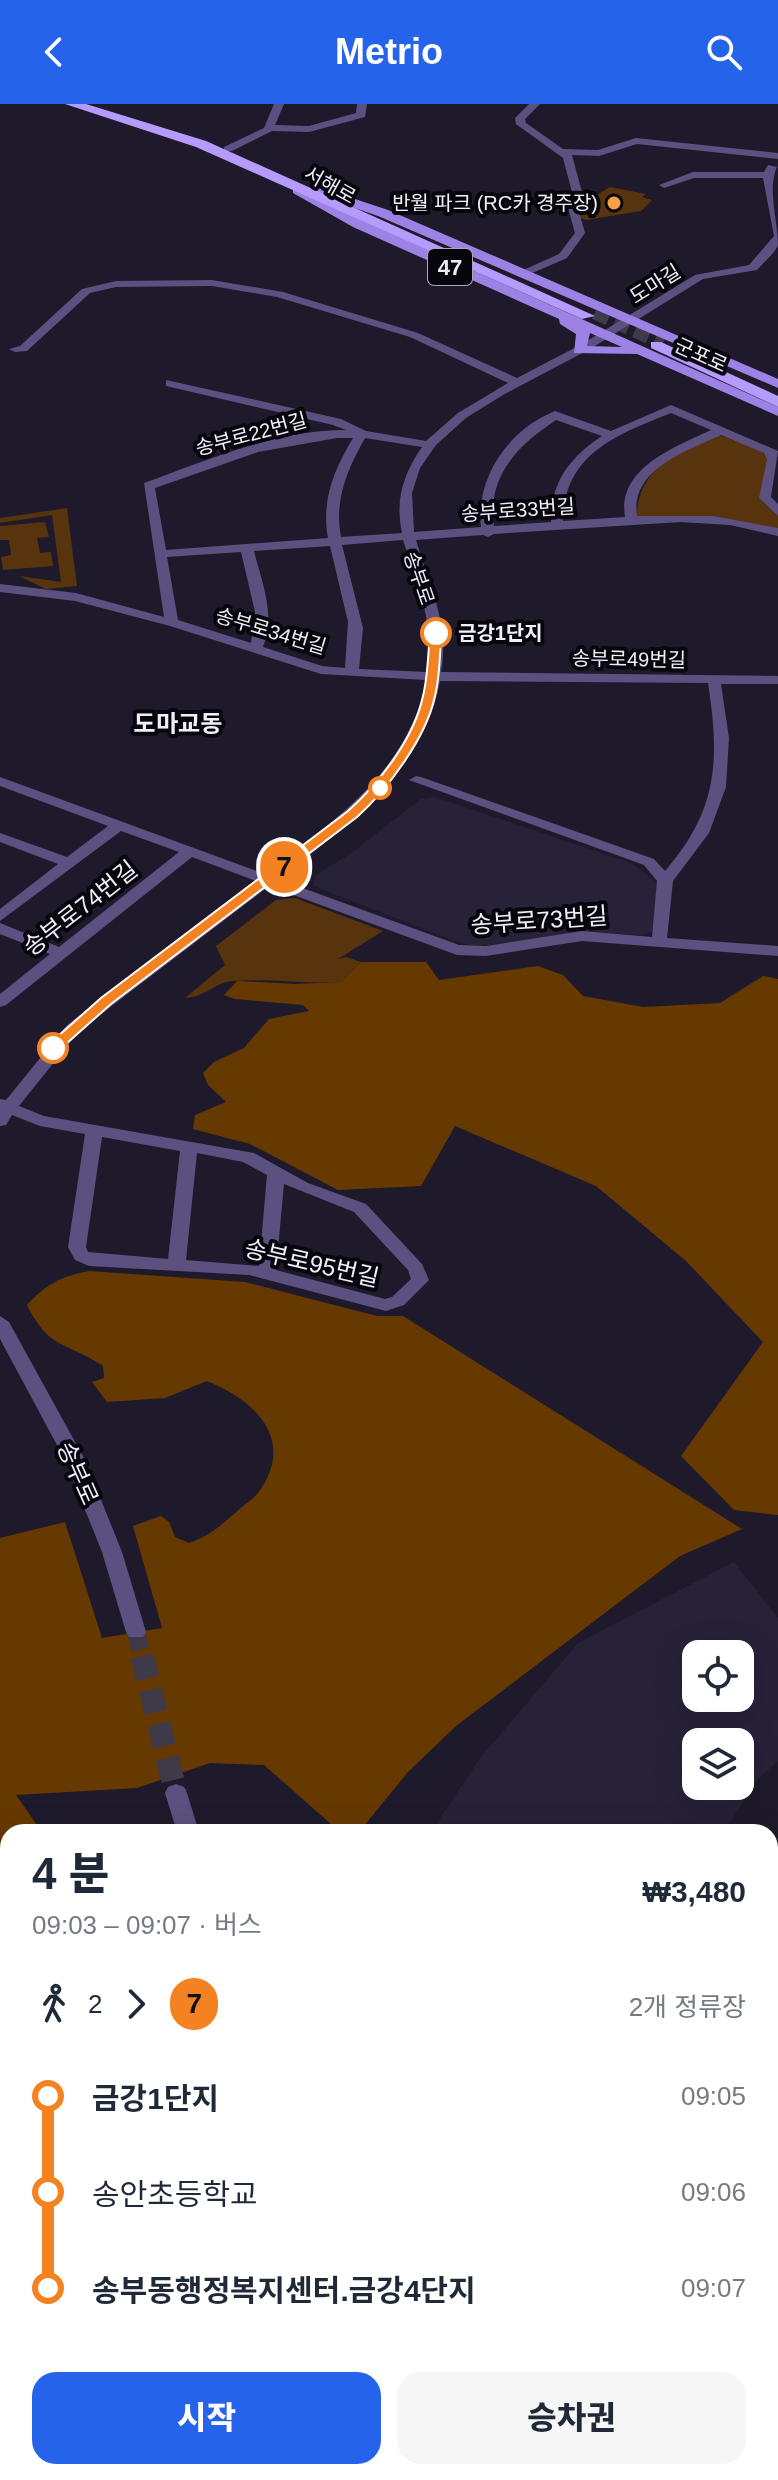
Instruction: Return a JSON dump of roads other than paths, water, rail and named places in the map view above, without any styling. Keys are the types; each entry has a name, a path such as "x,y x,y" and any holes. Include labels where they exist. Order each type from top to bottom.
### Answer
{"highway":[{"name":"서해로","path":"72,104 201,144 298,190"},
{"name":"서해로","path":"97,104 228,149 316,190"},
{"name":"47","path":"298,190 588,317"},
{"name":"47","path":"316,190 588,317"},
{"name":"47","path":"656,346 778,394"},
{"name":"47","path":"656,346 778,402"}],"main road":[{"name":"서해로","path":"298,190 358,224 505,292 588,317 607,335"},
{"name":"서해로","path":"316,190 383,213 632,319"},
{"path":"505,292 583,332 579,350 656,346"},
{"path":"588,317 602,321 613,311"},
{"name":"군포로","path":"632,319 656,346 778,412"},
{"name":"군포로","path":"607,335 656,346 778,384"}],"street":[{"path":"269,128 279,104"},
{"path":"228,149 269,128 318,127 361,115 362,104"},
{"path":"535,104 520,118 521,124 564,152 599,153 636,141 778,157 768,175 693,175 664,185"},
{"path":"523,274 563,256 580,233 573,208 578,196 564,152"},
{"name":"도마길","path":"607,335 699,277 753,268 778,237 768,175"},
{"path":"15,349 23,349 86,291 116,284 212,283 279,294 414,335 518,383"},
{"name":"송부로","path":"4,1107 73,1028 379,790 422,719 433,676 437,638 426,585 406,539 404,509 409,484 430,445 468,412 607,335"},
{"path":"170,383 337,422 362,433 332,491 330,517 333,544 356,625 352,672"},
{"path":"557,527 555,510 559,487 566,474 590,449 611,435 671,409 773,452 765,498 778,512"},
{"path":"488,533 484,496 500,464 523,438 555,415 611,435"},
{"path":"632,523 628,510 630,496 641,476 668,457 719,431"},
{"name":"송부로22번길","path":"161,551 148,486 253,450 324,436 362,433 430,445"},
{"name":"송부로33번길","path":"161,551 333,544 692,517 757,525 778,532"},
{"path":"247,549 263,621 263,636 256,648"},
{"path":"161,551 172,622"},
{"name":"송부로34번길","path":"0,588 24,594 63,594 148,620 172,622 321,670 433,676"},
{"name":"송부로49번길","path":"433,676 778,680"},
{"path":"659,941 665,880 692,852 713,812 724,771 723,732 714,680"},
{"path":"416,780 649,862 665,880"},
{"name":"송부로74번길","path":"0,781 267,879"},
{"path":"0,916 119,825"},
{"path":"0,837 69,863"},
{"name":"송부로74번길","path":"0,1002 190,851"},
{"name":"송부로73번길","path":"267,879 467,951 582,936 778,951"},
{"path":"0,891 21,899"},
{"path":"0,928 60,953"},
{"name":"송부로95번길","path":"4,1107 40,1121 238,1153 323,1196 360,1208 416,1268 420,1280 398,1301 386,1305 267,1274 227,1267 89,1260 81,1256 77,1247 94,1131"},
{"path":"176,1266 189,1145"},
{"path":"267,1274 276,1174"},
{"name":"송부로","path":"0,1322 75,1460 112,1552 136,1632"},
{"path":"176,1793 186,1824"}],"tunnel":[{"path":"595,312 663,343"},
{"path":"136,1632 142,1658"},
{"path":"142,1656 176,1793"}],"place":[{"name":"반월 파크 (RC카 경주장)","path":"614,203"},
{"name":"금강1단지","path":"436,633"}],"district":[{"name":"도마교동","path":"178,723"}]}
